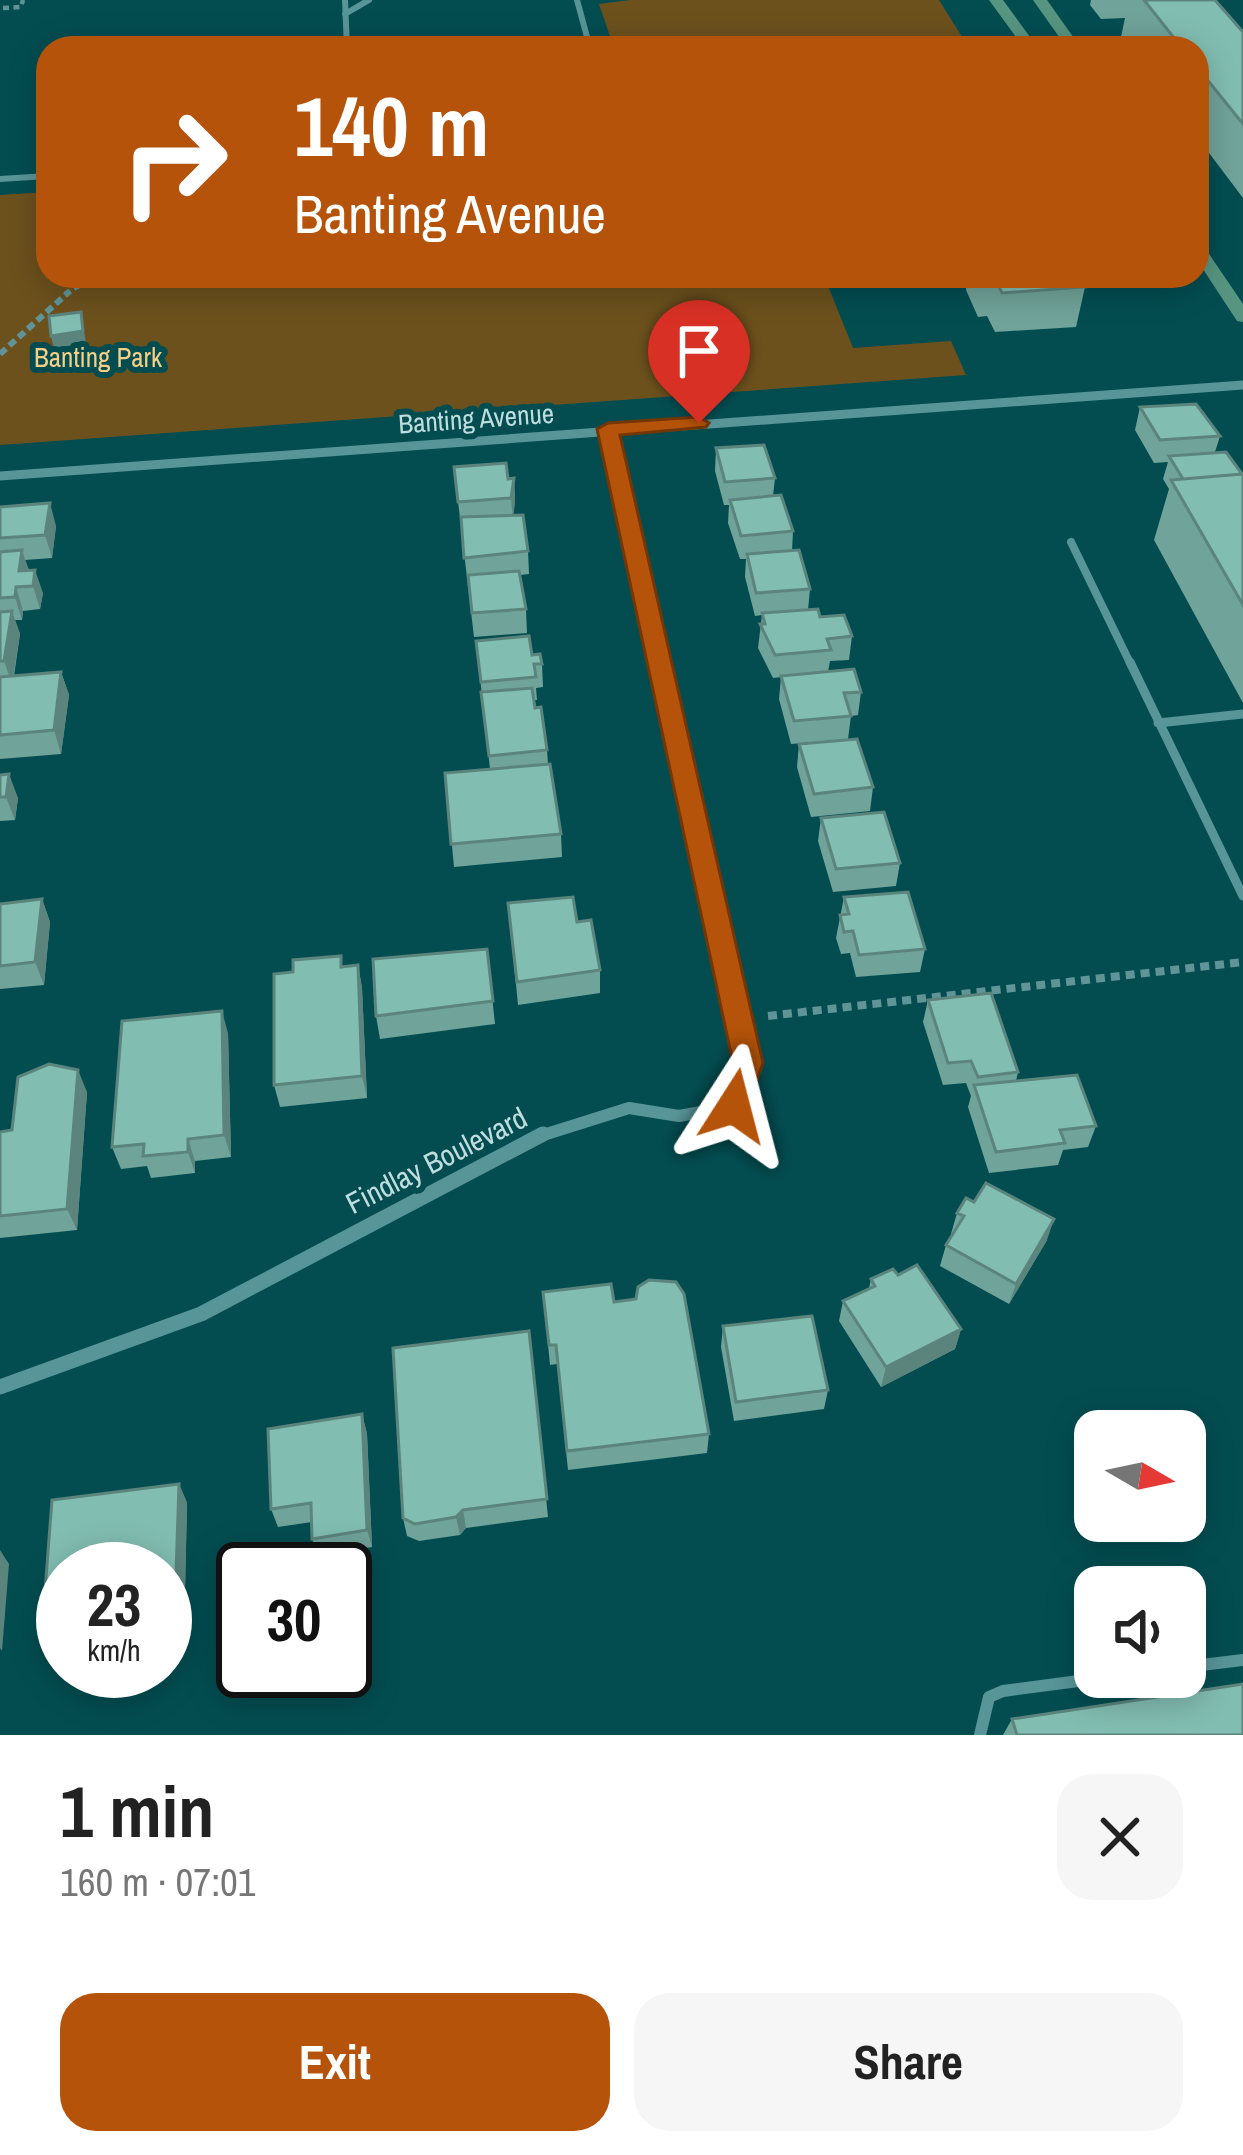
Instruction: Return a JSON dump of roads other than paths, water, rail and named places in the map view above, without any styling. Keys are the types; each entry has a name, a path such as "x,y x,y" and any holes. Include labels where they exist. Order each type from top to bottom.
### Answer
{"main road":[{"path":"996,0 1022,36"},
{"path":"1040,0 1066,36"},
{"path":"1209,268 1243,317"}],"street":[{"name":"Banting Avenue","path":"0,476 1243,385"},
{"name":"Findlay Boulevard","path":"0,1387 201,1314 543,1134 629,1108 679,1116 734,1106 748,1063 608,429"}],"lane":[{"path":"345,0 347,36"},
{"path":"346,14 370,0"},
{"path":"577,0 587,36"},
{"path":"0,179 36,177"},
{"path":"1070,542 1243,896"},
{"path":"1158,723 1243,714"},
{"path":"1206,1664 1243,1660"},
{"path":"980,1735 989,1697 1074,1682"}],"park label":[{"name":"Banting Park","path":"98,357"}]}
